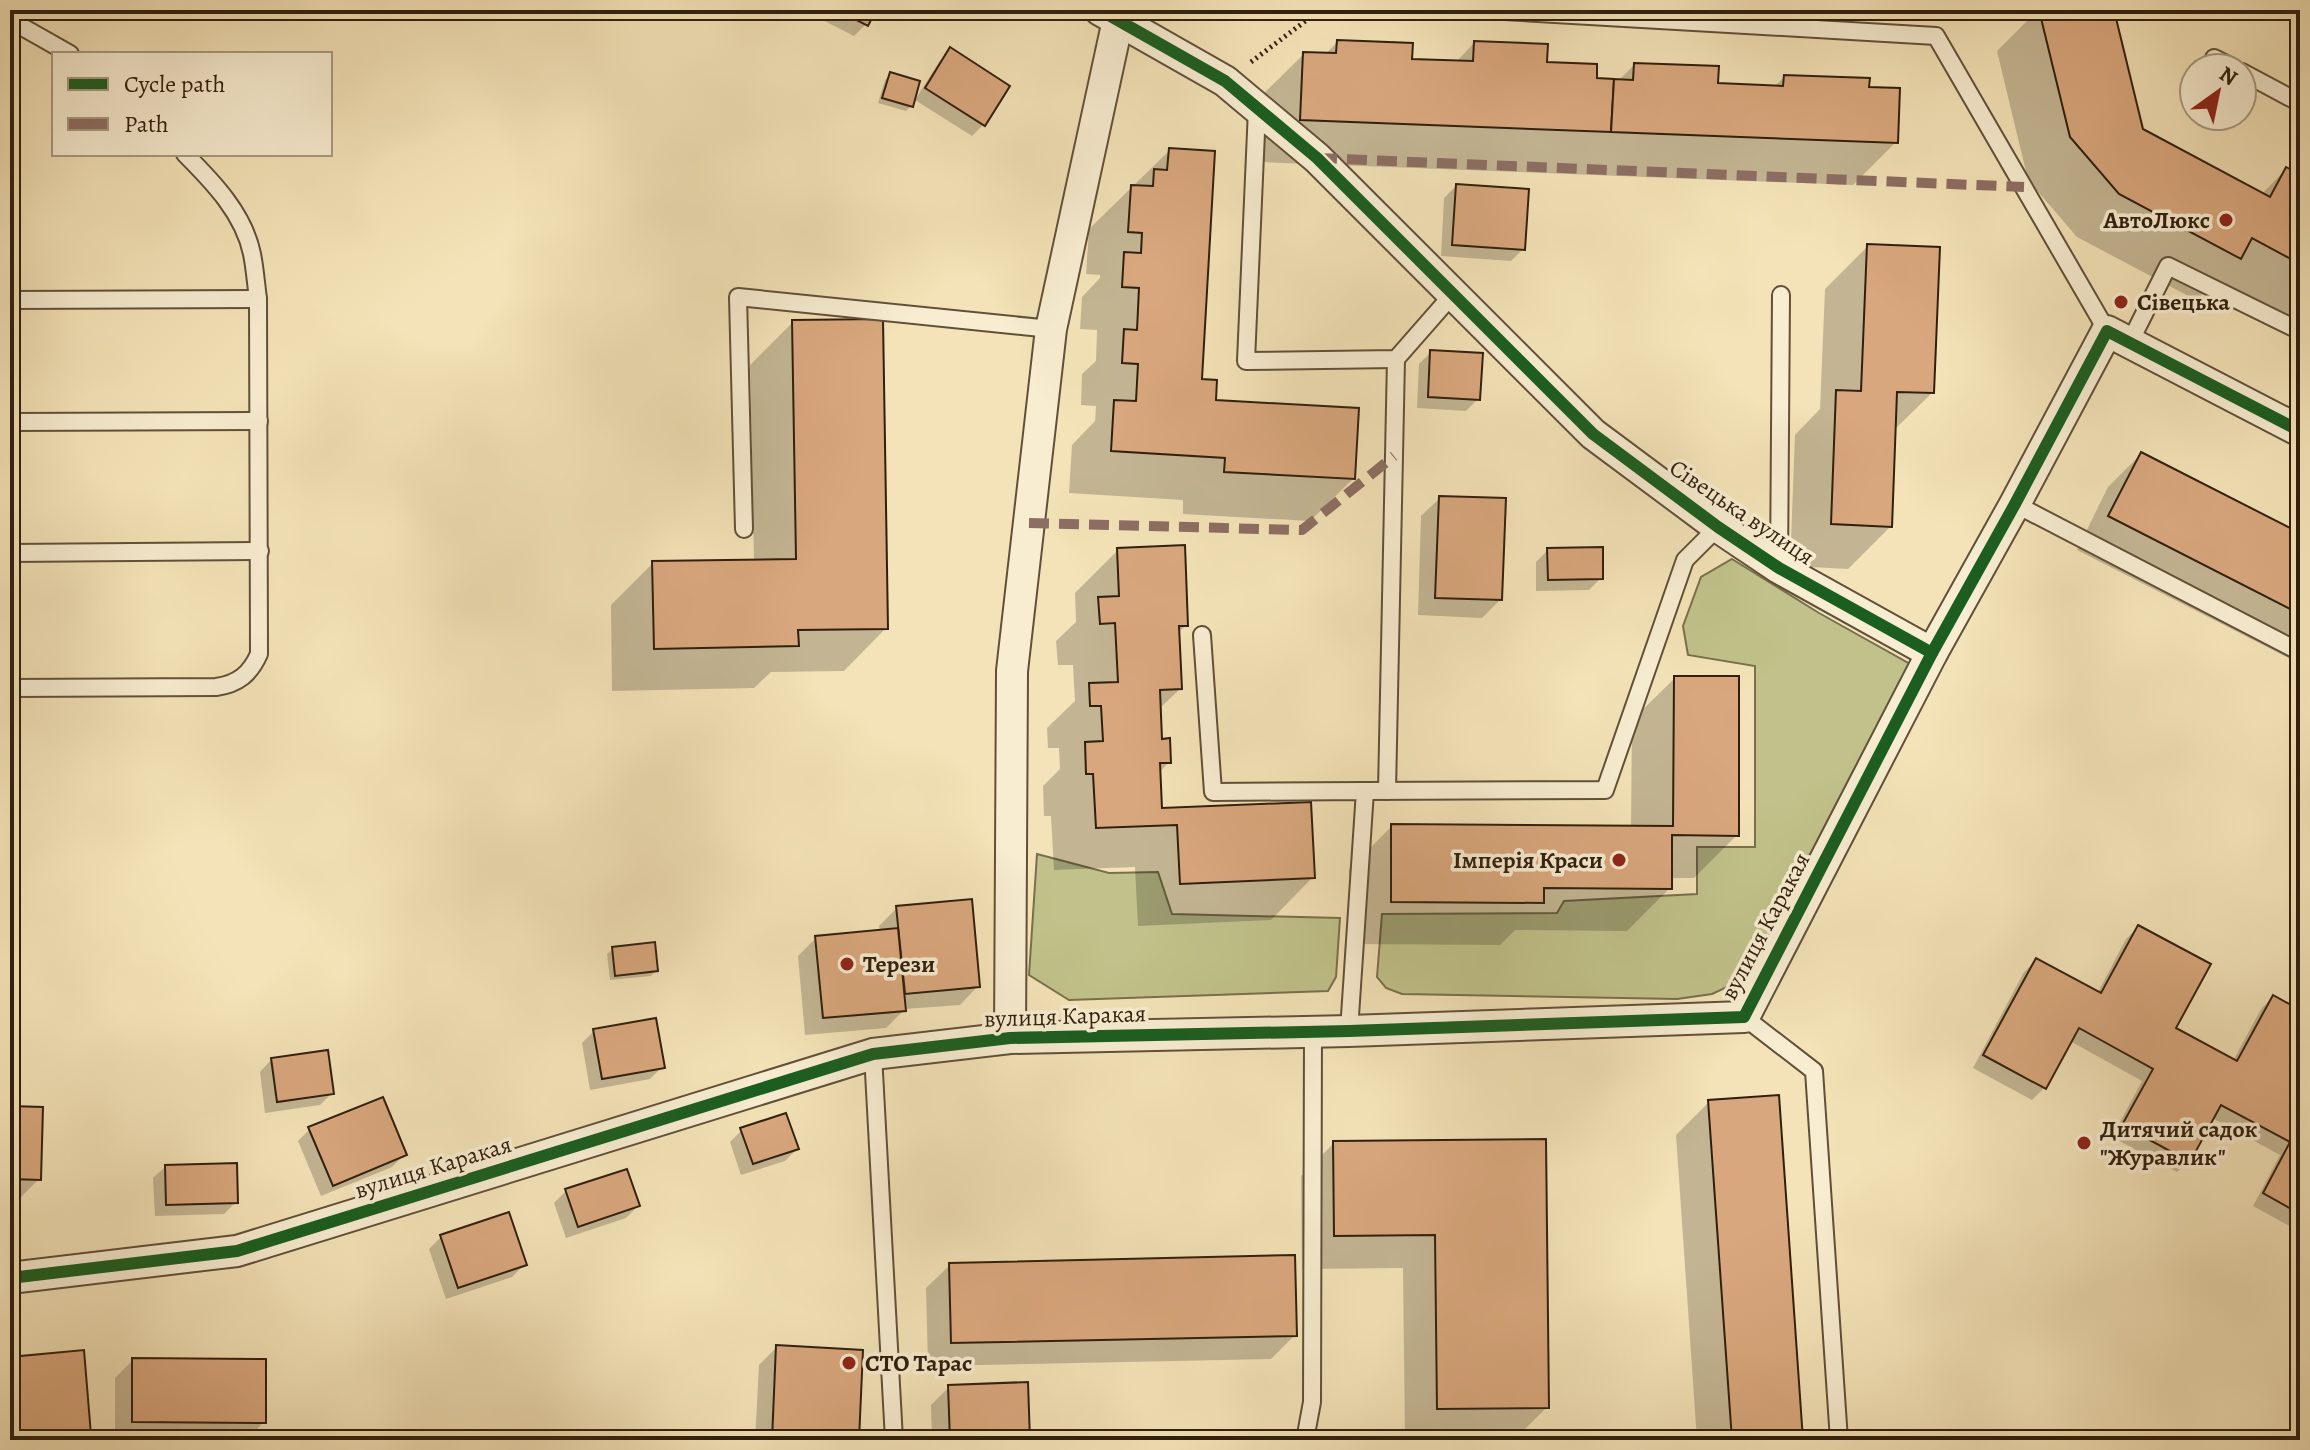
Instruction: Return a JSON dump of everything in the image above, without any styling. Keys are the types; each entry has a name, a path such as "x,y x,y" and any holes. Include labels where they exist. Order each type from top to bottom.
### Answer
{"street":[{"name":"Сівецька вулиця","path":"1109,15 1225,81 1317,158 1593,434 1779,568 1932,653"},
{"path":"1010,1038 1012,671 1051,329 1109,15"},
{"path":"1932,653 2015,504 2118,337 2300,431"},
{"name":"вулиця Каракая","path":"10,1278 237,1251 873,1054 1010,1038 1349,1031 1744,1017 1932,653"}],"lane":[{"path":"1487,10 1936,36 2118,337 2168,266 2300,331"},
{"path":"10,20 66,52"},
{"path":"2258,81 2300,103"},
{"path":"1257,109 1246,361 1396,359"},
{"path":"10,688 216,687 238,681 248,674 259,654 258,299 252,251 235,211 187,156"},
{"path":"1387,791 1396,359 1453,294"},
{"path":"1779,568 1781,295"},
{"path":"744,529 738,297 1051,329"},
{"path":"10,300 258,299"},
{"path":"10,422 259,421"},
{"path":"2015,504 2300,652"},
{"path":"1202,635 1213,792 1605,790 1685,560 1718,527"},
{"path":"10,553 260,551"},
{"path":"1349,1031 1365,791"},
{"path":"1744,1017 1814,1071 1839,1440"},
{"path":"1305,1440 1312,1402 1313,1031"},
{"path":"873,1054 894,1440"}],"path":[{"path":"1225,81 1320,10"}],"green space":[{"path":"1732,559 1910,664 1758,956 1738,982 1712,994 1677,999 1402,994 1386,988 1377,977 1382,914 1557,913 1564,901 1697,894 1697,847 1755,847 1755,666 1688,655 1683,626 1701,577"},
{"path":"1037,854 1109,873 1158,872 1172,914 1340,918 1336,977 1328,991 1069,1000 1029,975"}],"building":[{"path":"837,10 876,10 868,26"},
{"path":"2039,10 2114,10 2143,129 2270,197 2286,167 2300,174 2300,264 2252,238 2241,259 2119,194 2070,137"},
{"path":"1337,40 1413,43 1412,59 1473,61 1474,41 1548,44 1547,62 1597,64 1597,78 1614,79 1611,132 1300,120 1303,52 1336,53"},
{"path":"950,47 1010,86 985,126 925,88"},
{"path":"1634,63 1719,66 1718,83 1783,86 1784,75 1870,78 1869,87 1900,88 1898,143 1611,132 1614,79 1633,80"},
{"path":"890,72 920,81 913,107 882,98"},
{"path":"1169,148 1215,151 1202,379 1217,380 1216,400 1359,408 1355,479 1224,472 1225,458 1111,451 1114,400 1136,401 1138,364 1122,363 1124,329 1137,330 1139,288 1122,287 1124,252 1141,253 1142,233 1128,232 1131,185 1153,186 1154,169 1167,170"},
{"path":"1456,184 1529,189 1525,250 1452,245"},
{"path":"1867,244 1940,247 1934,393 1897,392 1892,527 1831,524 1836,390 1861,391"},
{"path":"883,319 888,629 798,630 799,646 654,649 652,561 796,559 792,320"},
{"path":"1430,350 1483,353 1480,400 1428,397"},
{"path":"2141,452 2300,533 2300,614 2108,516"},
{"path":"1439,496 1506,498 1502,600 1435,598"},
{"path":"1185,545 1188,626 1179,626 1182,689 1160,690 1162,739 1170,738 1171,763 1160,763 1162,808 1311,802 1315,878 1180,884 1177,825 1096,828 1093,774 1086,774 1085,742 1103,741 1101,706 1090,706 1089,683 1118,682 1115,623 1100,624 1098,597 1119,596 1117,548"},
{"path":"1603,547 1603,579 1548,580 1547,548"},
{"path":"1674,676 1739,676 1739,836 1672,835 1672,889 1544,888 1544,903 1391,902 1391,824 1673,826"},
{"path":"972,899 980,987 905,994 896,906"},
{"path":"2138,925 2211,964 2176,1028 2237,1061 2273,995 2300,1010 2300,1214 2263,1193 2290,1142 2221,1105 2190,1162 2122,1125 2153,1069 2079,1028 2046,1089 1983,1055 2036,958 2101,993"},
{"path":"898,928 906,1011 823,1018 815,936"},
{"path":"655,942 658,971 615,976 612,947"},
{"path":"656,1018 665,1068 602,1079 593,1029"},
{"path":"328,1050 334,1094 277,1102 271,1058"},
{"path":"1779,1095 1803,1440 1732,1440 1708,1100"},
{"path":"383,1097 407,1155 333,1186 308,1127"},
{"path":"10,1106 43,1107 41,1180 10,1179"},
{"path":"786,1113 799,1149 753,1164 740,1128"},
{"path":"1546,1139 1549,1408 1437,1409 1435,1235 1334,1236 1333,1141"},
{"path":"237,1163 238,1203 166,1205 165,1165"},
{"path":"627,1169 640,1206 578,1227 565,1189"},
{"path":"509,1212 527,1265 458,1288 440,1235"},
{"path":"1295,1255 1297,1336 951,1343 949,1263"},
{"path":"776,1345 863,1350 859,1440 772,1440"},
{"path":"84,1350 91,1435 10,1440 10,1357"},
{"path":"132,1358 266,1359 266,1423 132,1422"},
{"path":"1028,1382 1030,1440 950,1440 948,1385"}],"marked path":[{"path":"1317,158 2024,187"},
{"path":"1029,523 1302,530 1394,456"}],"cycle path":[{"path":"1100,10 1225,81 1317,158 1593,434 1779,568 1932,653"},
{"path":"10,1278 237,1251 873,1054 1010,1038 1349,1031 1744,1017 1932,653 2107,331 2300,431"}],"place":[{"name":"АвтоЛюкс","path":"2226,220"},
{"name":"Сівецька","path":"2121,302"},
{"name":"Імперія Краси","path":"1619,860"},
{"name":"Терези","path":"847,964"},
{"name":"Дитячий садок \"Журавлик\"","path":"2084,1143"},
{"name":"СТО Тарас","path":"849,1363"}]}
